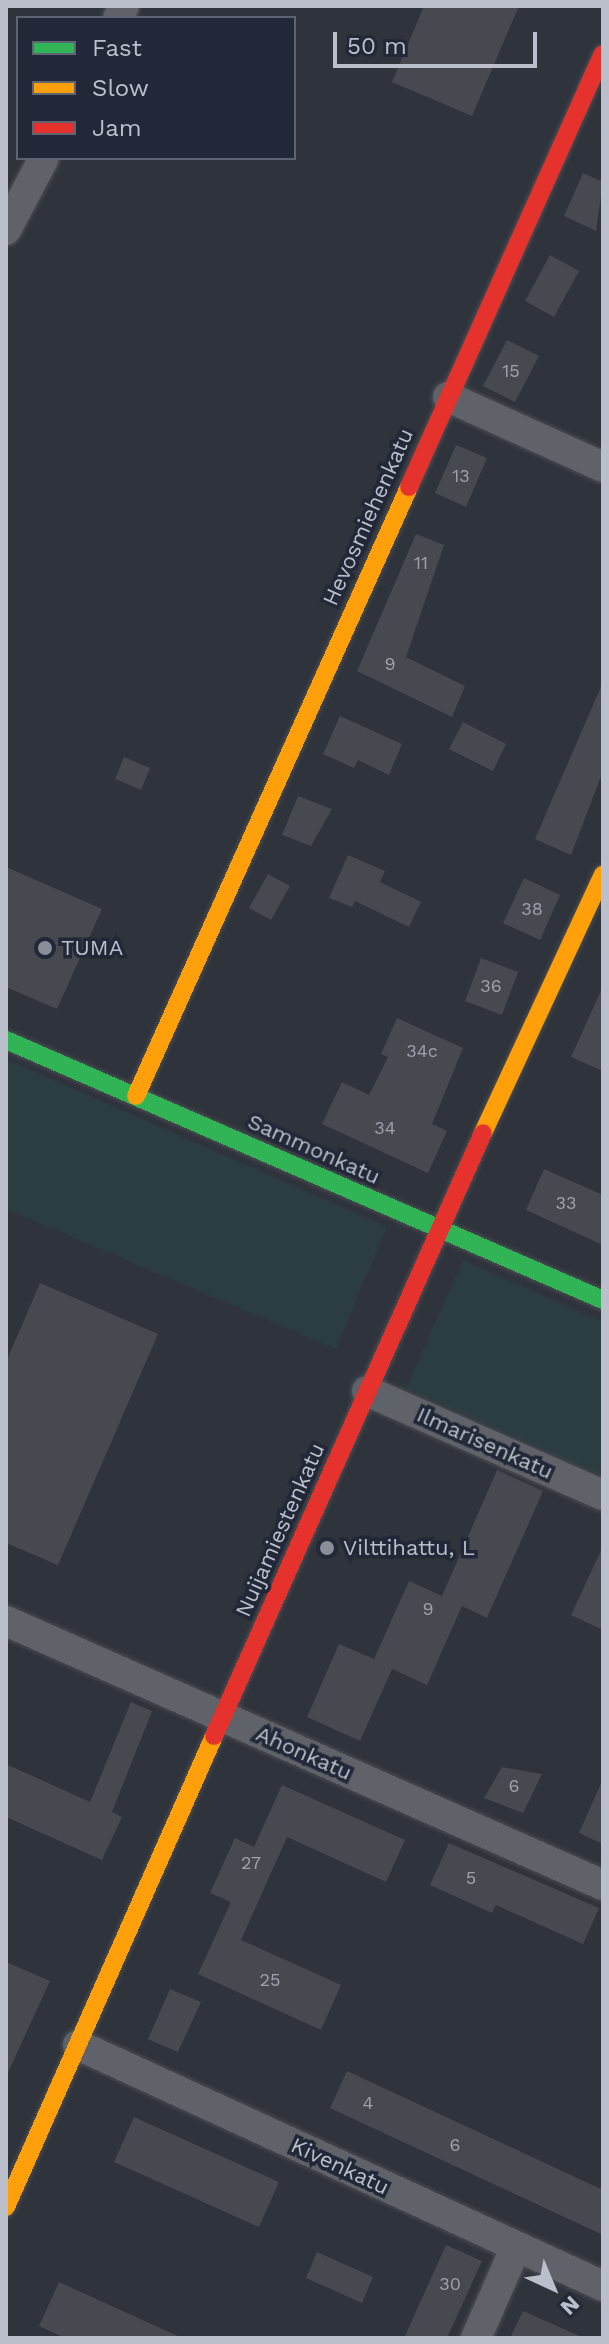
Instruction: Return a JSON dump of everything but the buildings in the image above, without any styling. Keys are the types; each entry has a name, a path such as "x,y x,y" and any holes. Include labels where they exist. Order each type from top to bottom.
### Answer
{"street":[{"name":"Hevosmiehenkatu","path":"136,1096 603,54"},
{"path":"6,230 43,160"},
{"path":"448,397 603,467"},
{"name":"Nuijamiestenkatu","path":"6,2207 438,1231 602,879"},
{"name":"Sammonkatu","path":"6,1040 438,1231 603,1300"},
{"name":"Ilmarisenkatu","path":"367,1391 603,1495"},
{"name":"Ahonkatu","path":"6,1621 603,1885"},
{"name":"Kivenkatu","path":"78,2045 603,2286"},
{"path":"476,2338 516,2247"}],"shaded area":[{"path":"6,1059 387,1227 336,1349 6,1209"},
{"path":"463,1260 603,1322 603,1476 406,1388"}],"traffic: fast":[{"path":"6,1040 603,1300"}],"traffic: slow":[{"path":"136,1096 409,487"},
{"path":"483,1133 603,875"},
{"path":"6,2207 214,1736"}],"traffic: jam":[{"path":"409,487 603,54"},
{"path":"214,1736 483,1133"}],"place":[{"name":"TUMA","path":"45,948"},
{"name":"Vilttihattu, L","path":"327,1548"}]}
